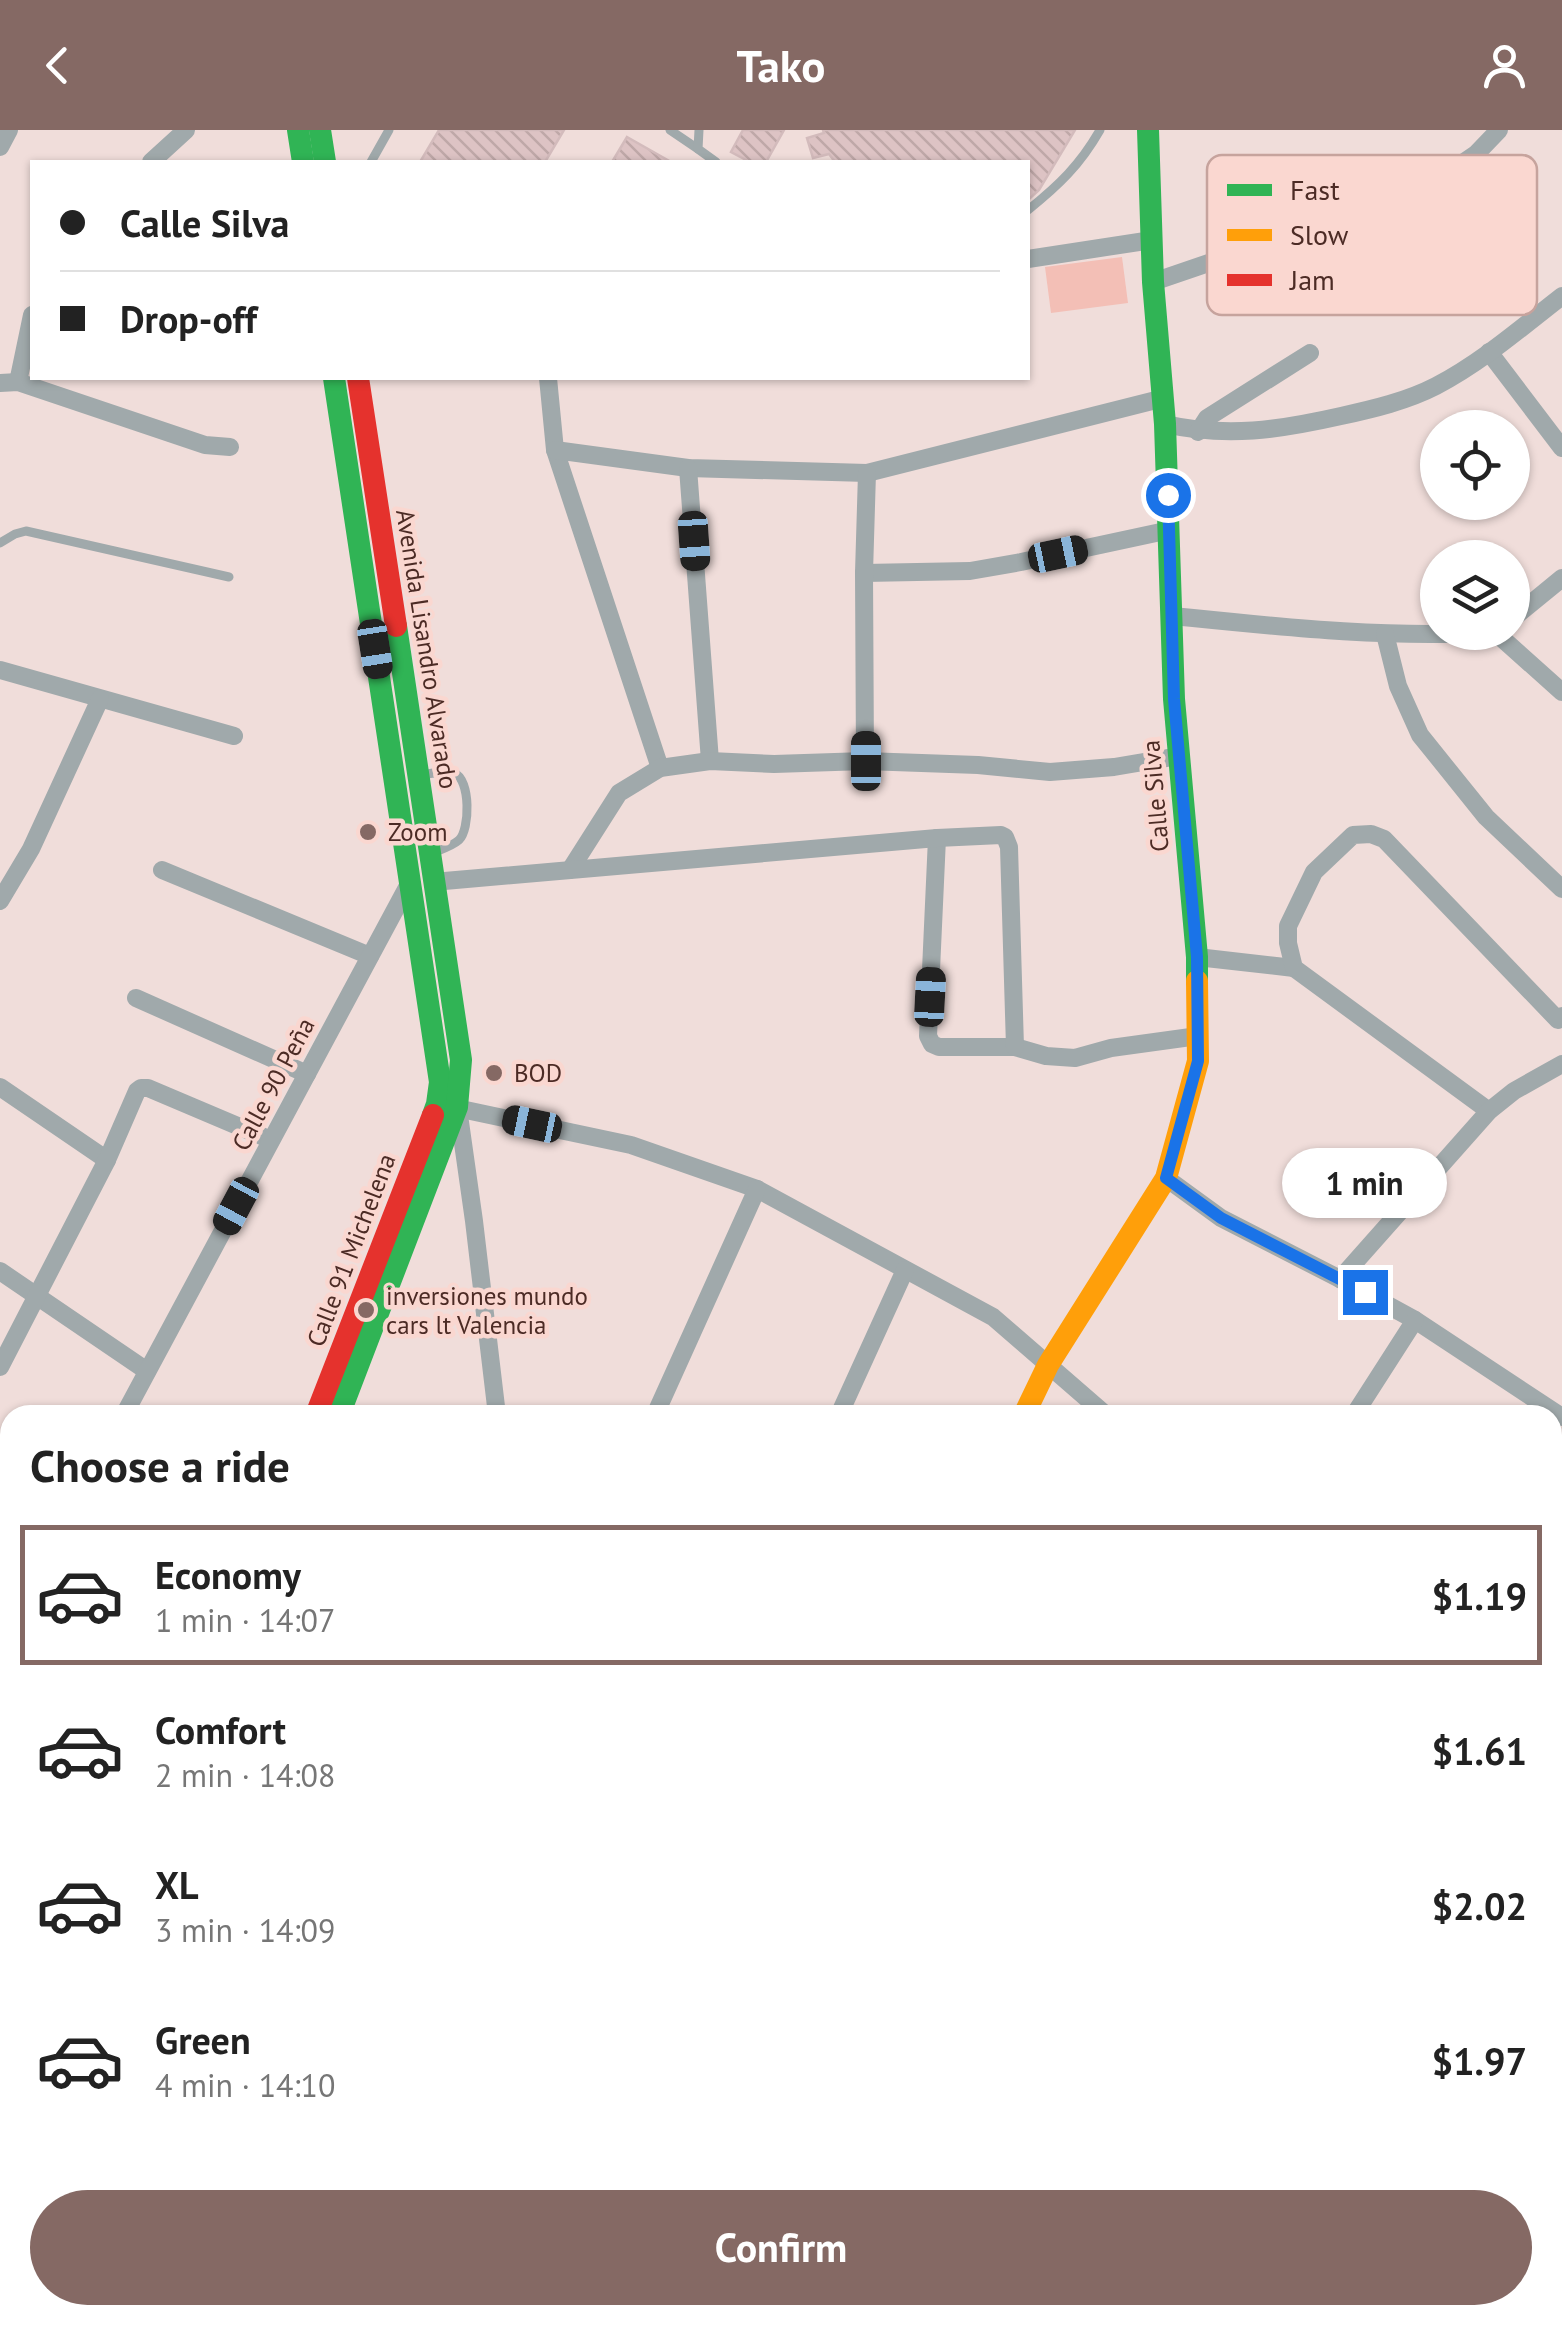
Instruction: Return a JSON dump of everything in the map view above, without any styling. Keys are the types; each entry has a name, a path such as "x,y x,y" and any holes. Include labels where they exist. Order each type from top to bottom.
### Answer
{"street":[{"path":"0,147 9,130"},
{"path":"153,160 186,130"},
{"path":"298,130 302,160"},
{"path":"320,130 325,160"},
{"name":"Calle Silva","path":"1029,1405 1048,1365 1166,1178 1198,1061 1197,957 1174,699 1164,398 1153,282 1148,130"},
{"path":"1475,155 1499,130"},
{"path":"1030,259 1152,240"},
{"path":"1153,282 1207,264"},
{"path":"1165,424 1198,432 1276,430 1381,408 1436,386 1489,352 1562,296"},
{"path":"29,343 9,383 205,445 230,447"},
{"path":"1489,352 1562,448"},
{"path":"1198,432 1207,418 1310,353"},
{"name":"Avenida Lisandro Alvarado","path":"334,380 421,882 440,1082 447,1106"},
{"name":"Avenida Lisandro Alvarado","path":"358,380 429,854 421,882"},
{"path":"548,380 554,450 660,768"},
{"path":"554,450 688,468 866,473 1164,398"},
{"path":"688,468 710,761"},
{"path":"866,473 866,761"},
{"path":"864,573 970,571 1170,530"},
{"path":"1530,604 1562,578"},
{"path":"1173,616 1315,630 1420,634"},
{"path":"1385,634 1398,686 1420,735 1486,817 1562,888"},
{"path":"1515,650 1562,692"},
{"path":"0,670 234,736"},
{"path":"0,901 31,849 100,699"},
{"path":"570,870 619,793 660,768 710,761 866,761 978,764 1050,772 1179,756"},
{"path":"1294,968 1288,926 1314,872 1353,836 1371,834 1384,839 1561,1021"},
{"path":"421,882 1002,835 1009,847 1015,1047"},
{"path":"937,838 928,1036 932,1044 1015,1047 1046,1056 1075,1058 1111,1048 1198,1036"},
{"path":"162,870 370,956"},
{"name":"Calle 90 Peña","path":"129,1405 370,956 421,882"},
{"path":"1197,957 1294,968 1489,1111"},
{"path":"136,998 307,1074"},
{"path":"1340,1278 1489,1111 1562,1064"},
{"path":"0,1087 107,1160"},
{"path":"0,1367 107,1160 137,1091 148,1088 271,1140"},
{"path":"496,1405 447,1106 631,1145 758,1189 993,1316 1094,1405"},
{"name":"Calle 91 Michelena","path":"320,1405 447,1106"},
{"name":"Calle 91 Michelena","path":"342,1405 447,1106"},
{"path":"1166,1178 1221,1218 1415,1320 1544,1405"},
{"path":"660,1405 758,1189"},
{"path":"844,1405 904,1270"},
{"path":"0,1271 147,1371"},
{"path":"1360,1405 1415,1320"}],"lane":[{"path":"372,160 389,130"},
{"path":"670,130 713,160"},
{"path":"698,149 699,130"},
{"path":"1030,208 1060,184 1085,156 1100,130"},
{"path":"0,543 26,531 229,577"},
{"path":"419,775 454,773 466,786 464,836 429,854"}],"shaded area":[{"path":"1122,257 1128,303 1051,313 1045,267"}],"building":[{"path":"439,130 564,130 546,160 421,160"},
{"path":"743,130 784,130 767,160 746,160 731,152"},
{"path":"823,130 1075,130 1039,190 1030,198 1030,160 834,160 829,154 813,158 807,138 824,133"},
{"path":"627,137 667,160 613,160"}],"traffic: fast":[{"path":"298,130 303,160"},
{"path":"320,130 325,160"},
{"path":"1148,130 1153,282 1165,424 1174,699 1197,981"},
{"path":"334,380 440,1082 433,1115"},
{"path":"343,1405 457,1107 461,1060 396,626"}],"traffic: slow":[{"path":"1029,1405 1048,1365 1166,1178 1198,1061 1197,981"}],"traffic: jam":[{"path":"358,380 396,626"},
{"path":"320,1405 433,1115"}],"place":[{"name":"Zoom","path":"368,832"},
{"name":"BOD","path":"494,1073"},
{"name":"inversiones mundo cars lt Valencia","path":"366,1310"}],"route":[{"path":"1168,495 1174,699 1197,957 1198,1061 1166,1178 1221,1218 1365,1292"}]}
